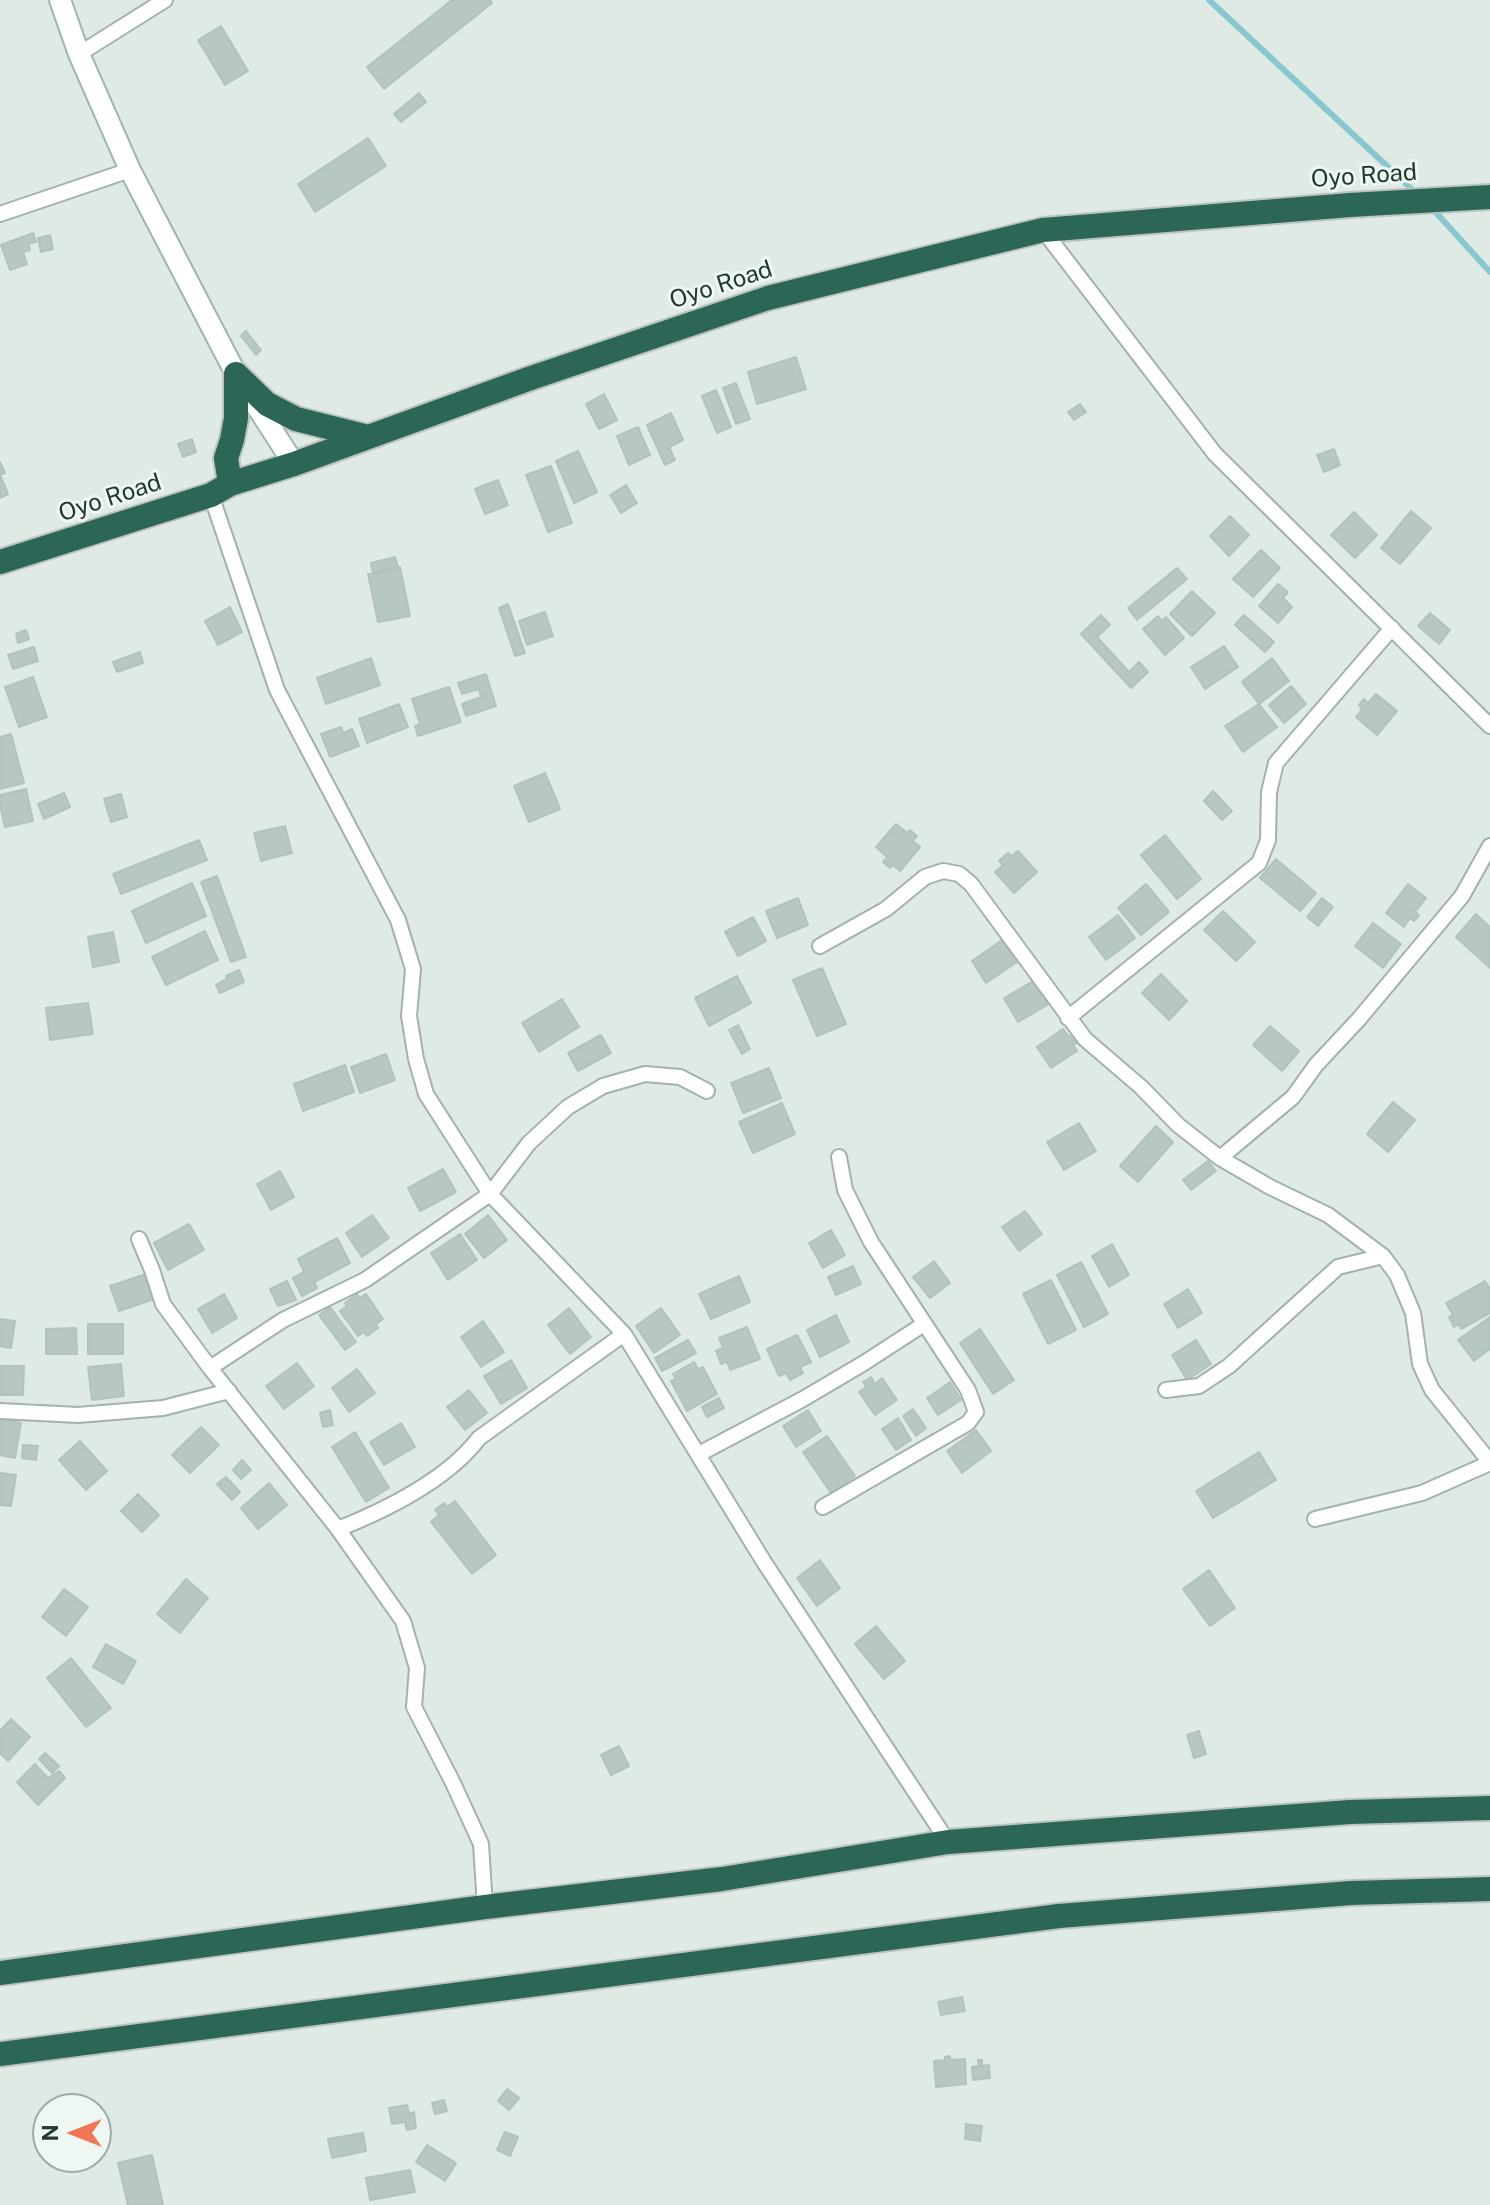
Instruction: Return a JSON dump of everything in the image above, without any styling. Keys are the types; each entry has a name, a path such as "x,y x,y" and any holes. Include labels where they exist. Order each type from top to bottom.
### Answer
{"highway":[{"name":"Oyo Road","path":"0,562 220,490 531,378 768,298 1043,230 1490,197"},
{"path":"236,374 267,404 296,419 368,437"},
{"path":"220,490 236,418 236,374"},
{"path":"0,1973 485,1907 722,1879 948,1842 1350,1812 1490,1808"},
{"path":"0,2054 1059,1916 1351,1893 1490,1889"}],"street":[{"path":"60,0 79,54 130,170 236,374 294,464"},
{"path":"79,54 165,0"},
{"path":"0,214 130,170"},
{"path":"1043,230 1215,454 1490,726"},
{"path":"220,490 277,690 398,920 413,969 409,1016 426,1094 490,1194 624,1334 764,1562 948,1842"},
{"path":"1068,1018 1259,863 1268,840 1269,792 1276,763 1392,628"},
{"path":"1220,1158 1293,1097 1316,1065 1359,1019 1462,896 1490,846"},
{"path":"820,946 886,909 925,877 943,871 959,874 971,884 1085,1039 1141,1087 1178,1125 1220,1158 1328,1215 1383,1256 1397,1275 1413,1313 1420,1364 1432,1390 1490,1463 1422,1493 1315,1519"},
{"path":"210,1368 283,1320 365,1280 490,1194 529,1143 568,1107 603,1086 645,1074 680,1077 707,1091"},
{"path":"823,1507 968,1423 976,1412 968,1390 871,1242 845,1190 839,1157"},
{"path":"139,1239 163,1304 338,1529 403,1621 417,1668 414,1707 481,1844 485,1907"},
{"path":"1166,1390 1199,1386 1229,1366 1338,1267 1383,1256"},
{"path":"699,1454 816,1392 924,1324"},
{"path":"338,1529 377,1514 432,1480 465,1456 479,1438 624,1334"},
{"path":"0,1411 78,1415 163,1408 229,1391"}],"building":[{"path":"452,0 490,0 492,3 384,89 367,67"},
{"path":"221,26 248,71 225,85 198,40"},
{"path":"419,93 426,102 401,122 394,114"},
{"path":"368,138 386,166 315,212 298,184"},
{"path":"33,233 36,242 28,244 30,250 23,252 27,264 10,270 1,245"},
{"path":"50,235 53,249 41,252 38,238"},
{"path":"246,331 261,350 256,355 241,336"},
{"path":"796,357 806,389 757,404 748,372"},
{"path":"736,383 750,419 736,424 723,388"},
{"path":"716,390 731,427 717,433 702,396"},
{"path":"604,394 617,420 599,429 586,404"},
{"path":"1080,404 1086,412 1074,420 1068,412"},
{"path":"671,413 683,440 669,447 675,460 665,465 647,425"},
{"path":"638,427 650,455 629,465 617,436"},
{"path":"192,439 196,452 183,457 178,444"},
{"path":"1334,449 1340,465 1324,472 1317,455"},
{"path":"578,451 597,492 574,503 556,461"},
{"path":"551,466 572,523 548,532 526,475"},
{"path":"0,475 8,494 0,498"},
{"path":"498,480 508,505 485,514 475,489"},
{"path":"626,485 637,503 621,513 610,495"},
{"path":"1411,511 1431,528 1400,564 1381,548"},
{"path":"1354,512 1377,535 1355,558 1331,535"},
{"path":"1230,516 1249,535 1229,556 1210,536"},
{"path":"1261,550 1280,568 1253,597 1233,579"},
{"path":"395,557 398,568 373,574 371,563"},
{"path":"400,567 410,616 378,622 368,574"},
{"path":"1177,568 1187,579 1137,620 1128,608"},
{"path":"1278,584 1288,592 1283,598 1292,607 1278,623 1259,606"},
{"path":"1192,591 1215,613 1192,636 1170,614"},
{"path":"508,604 525,653 515,656 499,608"},
{"path":"230,607 242,632 218,645 205,621"},
{"path":"545,612 553,636 527,645 519,621"},
{"path":"1430,613 1450,630 1439,644 1418,626"},
{"path":"1101,615 1110,625 1097,637 1129,672 1139,662 1148,672 1131,688 1081,634"},
{"path":"1244,615 1274,642 1265,652 1235,625"},
{"path":"1158,616 1162,621 1166,617 1184,638 1165,655 1143,629"},
{"path":"26,630 29,639 18,643 16,634"},
{"path":"1224,646 1238,667 1205,689 1191,667"},
{"path":"34,647 38,661 13,669 8,655"},
{"path":"140,652 143,663 117,672 113,662"},
{"path":"371,658 380,685 326,704 317,678"},
{"path":"1272,658 1289,681 1259,704 1242,682"},
{"path":"486,674 496,706 466,716 462,704 481,697 479,689 462,694 458,683"},
{"path":"33,677 47,717 19,727 5,687"},
{"path":"1291,686 1306,704 1284,723 1269,705"},
{"path":"449,687 461,722 418,736 415,726 420,724 412,699"},
{"path":"1376,694 1397,711 1377,735 1356,717 1362,710 1359,705 1364,699 1368,703"},
{"path":"399,704 408,727 367,743 359,719"},
{"path":"1259,704 1277,727 1243,752 1225,726"},
{"path":"341,727 343,733 352,729 359,746 330,757 321,734"},
{"path":"11,734 24,783 0,789 0,737"},
{"path":"545,773 560,809 529,822 514,786"},
{"path":"26,789 33,821 5,827 0,795"},
{"path":"1213,791 1232,811 1222,820 1204,801"},
{"path":"64,793 70,807 44,819 38,804"},
{"path":"121,794 127,817 111,822 104,799"},
{"path":"896,824 917,836 913,841 920,847 900,871 883,862 887,857 876,847"},
{"path":"285,826 292,853 261,861 254,833"},
{"path":"1165,835 1201,879 1177,899 1141,855"},
{"path":"199,840 207,860 121,894 113,874"},
{"path":"1018,851 1037,872 1014,893 995,872 1003,865 999,861 1008,853 1011,856"},
{"path":"1276,859 1316,893 1300,911 1260,878"},
{"path":"217,876 246,957 231,962 201,882"},
{"path":"192,883 206,916 146,943 132,911"},
{"path":"1146,884 1169,912 1141,935 1118,908"},
{"path":"1408,884 1426,898 1415,912 1419,915 1414,921 1410,918 1404,927 1386,913"},
{"path":"798,898 808,925 777,938 766,911"},
{"path":"1322,898 1333,907 1318,926 1307,917"},
{"path":"1223,911 1255,942 1236,961 1204,930"},
{"path":"1476,914 1490,927 1490,968 1456,937"},
{"path":"1118,915 1135,938 1106,960 1089,937"},
{"path":"753,917 766,941 738,956 725,932"},
{"path":"1373,923 1401,944 1383,968 1355,946"},
{"path":"205,931 218,960 166,985 152,957"},
{"path":"113,932 119,962 93,967 88,937"},
{"path":"1005,938 1020,960 986,983 972,961"},
{"path":"822,968 846,1024 817,1036 793,980"},
{"path":"239,970 244,982 220,993 216,985"},
{"path":"1161,974 1187,1001 1169,1020 1142,993"},
{"path":"737,976 751,1003 709,1026 695,998"},
{"path":"1035,980 1049,1004 1018,1022 1004,998"},
{"path":"562,999 579,1027 539,1052 522,1023"},
{"path":"88,1003 93,1034 50,1040 46,1008"},
{"path":"738,1025 750,1049 742,1054 729,1030"},
{"path":"1270,1026 1299,1051 1282,1071 1253,1045"},
{"path":"1063,1029 1069,1037 1073,1034 1078,1042 1073,1045 1077,1051 1051,1068 1037,1047"},
{"path":"601,1035 611,1053 578,1071 568,1053"},
{"path":"386,1054 395,1080 360,1093 351,1067"},
{"path":"345,1065 354,1092 303,1111 294,1084"},
{"path":"769,1068 781,1098 743,1113 731,1083"},
{"path":"1393,1102 1415,1120 1388,1152 1367,1134"},
{"path":"782,1103 795,1134 753,1153 739,1122"},
{"path":"1079,1123 1096,1151 1064,1170 1047,1142"},
{"path":"1156,1126 1173,1142 1138,1182 1120,1166"},
{"path":"1208,1161 1216,1171 1191,1190 1183,1180"},
{"path":"443,1169 456,1192 420,1211 408,1188"},
{"path":"280,1171 294,1197 271,1210 257,1184"},
{"path":"1025,1211 1042,1234 1019,1251 1002,1227"},
{"path":"372,1215 389,1238 362,1257 346,1233"},
{"path":"488,1215 507,1240 484,1258 465,1234"},
{"path":"189,1224 204,1250 168,1270 154,1243"},
{"path":"831,1230 845,1255 823,1268 809,1243"},
{"path":"460,1234 477,1260 448,1280 431,1253"},
{"path":"337,1238 350,1263 314,1282 317,1288 302,1296 293,1278 304,1272 298,1259"},
{"path":"1112,1244 1129,1275 1109,1287 1092,1256"},
{"path":"934,1261 950,1283 930,1298 913,1277"},
{"path":"1081,1262 1108,1314 1084,1327 1057,1275"},
{"path":"853,1266 861,1284 836,1295 828,1277"},
{"path":"146,1274 154,1299 119,1311 110,1286"},
{"path":"739,1276 750,1302 711,1319 699,1294"},
{"path":"1051,1280 1076,1330 1048,1344 1023,1294"},
{"path":"287,1281 296,1300 278,1306 270,1289"},
{"path":"1485,1281 1490,1289 1490,1313 1461,1329 1459,1324 1454,1327 1449,1317 1453,1315 1446,1303"},
{"path":"1188,1289 1202,1313 1178,1328 1164,1304"},
{"path":"224,1294 237,1318 212,1333 198,1309"},
{"path":"357,1294 360,1298 366,1294 383,1319 376,1324 378,1328 367,1336 364,1332 358,1336 340,1311"},
{"path":"330,1307 356,1342 345,1350 319,1315"},
{"path":"569,1308 591,1337 570,1354 548,1325"},
{"path":"661,1308 680,1335 654,1353 636,1326"},
{"path":"836,1315 849,1342 820,1357 807,1330"},
{"path":"1490,1317 1490,1349 1474,1361 1458,1340"},
{"path":"0,1319 15,1321 11,1348 0,1346"},
{"path":"483,1321 504,1352 481,1367 461,1337"},
{"path":"88,1324 123,1324 123,1354 88,1354"},
{"path":"747,1327 760,1359 730,1370 727,1362 721,1364 716,1351 723,1348 719,1338"},
{"path":"76,1328 77,1354 46,1354 46,1329"},
{"path":"980,1329 1014,1380 993,1394 960,1343"},
{"path":"797,1335 811,1362 800,1367 803,1373 790,1380 786,1373 779,1376 767,1349"},
{"path":"688,1340 696,1353 662,1371 655,1358"},
{"path":"1196,1340 1211,1364 1187,1380 1172,1355"},
{"path":"511,1360 527,1388 501,1404 484,1376"},
{"path":"694,1362 698,1369 703,1367 717,1394 687,1411 671,1381 676,1379 673,1374"},
{"path":"297,1363 314,1386 284,1409 266,1386"},
{"path":"121,1364 124,1396 92,1400 88,1367"},
{"path":"0,1366 24,1366 23,1395 0,1395"},
{"path":"357,1369 375,1393 349,1412 332,1388"},
{"path":"871,1377 875,1384 882,1378 897,1400 875,1415 859,1392 866,1387 863,1382"},
{"path":"950,1382 961,1400 938,1415 927,1398"},
{"path":"469,1390 487,1413 465,1430 447,1407"},
{"path":"719,1398 724,1408 707,1417 702,1407"},
{"path":"913,1409 926,1428 916,1436 903,1416"},
{"path":"330,1410 333,1425 323,1427 320,1413"},
{"path":"808,1410 821,1431 796,1447 783,1426"},
{"path":"898,1418 911,1440 896,1450 882,1429"},
{"path":"0,1419 21,1423 15,1458 0,1455"},
{"path":"401,1423 415,1447 384,1465 370,1442"},
{"path":"201,1427 219,1445 190,1473 172,1455"},
{"path":"976,1430 991,1451 962,1473 947,1451"},
{"path":"355,1432 389,1488 366,1502 332,1447"},
{"path":"827,1436 855,1476 831,1493 803,1452"},
{"path":"80,1441 107,1471 86,1490 59,1460"},
{"path":"23,1445 38,1446 36,1460 22,1458"},
{"path":"1259,1452 1276,1480 1213,1518 1196,1491"},
{"path":"242,1460 251,1470 241,1479 233,1470"},
{"path":"0,1473 16,1475 11,1506 0,1505"},
{"path":"226,1477 240,1492 232,1500 217,1484"},
{"path":"269,1483 287,1505 258,1529 241,1508"},
{"path":"138,1494 159,1515 142,1532 121,1511"},
{"path":"455,1501 496,1555 472,1574 431,1522 439,1515 435,1510 444,1503 447,1507"},
{"path":"820,1560 840,1588 817,1606 797,1578"},
{"path":"1209,1570 1235,1608 1210,1626 1183,1589"},
{"path":"186,1579 208,1598 180,1633 157,1614"},
{"path":"64,1589 88,1607 66,1636 42,1617"},
{"path":"876,1626 905,1661 884,1679 855,1644"},
{"path":"106,1644 136,1661 123,1684 93,1667"},
{"path":"71,1658 111,1708 86,1727 47,1678"},
{"path":"11,1719 30,1737 8,1761 0,1753 0,1731"},
{"path":"1199,1731 1206,1754 1194,1758 1187,1735"},
{"path":"619,1746 629,1766 611,1775 601,1755"},
{"path":"45,1753 59,1766 52,1773 39,1759"},
{"path":"35,1764 48,1778 59,1771 65,1778 38,1805 17,1782"},
{"path":"962,1997 965,2011 941,2015 938,2002"},
{"path":"950,2056 950,2060 965,2059 966,2084 936,2087 934,2061"},
{"path":"978,2060 982,2060 982,2066 989,2065 990,2078 973,2080 972,2067 979,2066"},
{"path":"507,2089 519,2098 509,2110 498,2101"},
{"path":"444,2100 447,2111 435,2114 432,2103"},
{"path":"407,2105 409,2114 414,2112 416,2128 407,2130 405,2122 392,2124 389,2108"},
{"path":"966,2124 982,2126 980,2141 965,2139"},
{"path":"505,2132 518,2137 510,2156 497,2150"},
{"path":"363,2133 366,2151 332,2158 328,2139"},
{"path":"427,2145 456,2163 445,2181 416,2162"},
{"path":"152,2155 163,2205 128,2205 118,2163"},
{"path":"410,2170 415,2192 370,2200 366,2178"}],"waterway":[{"path":"1209,0 1417,194"},
{"path":"1431,207 1490,272"}]}
